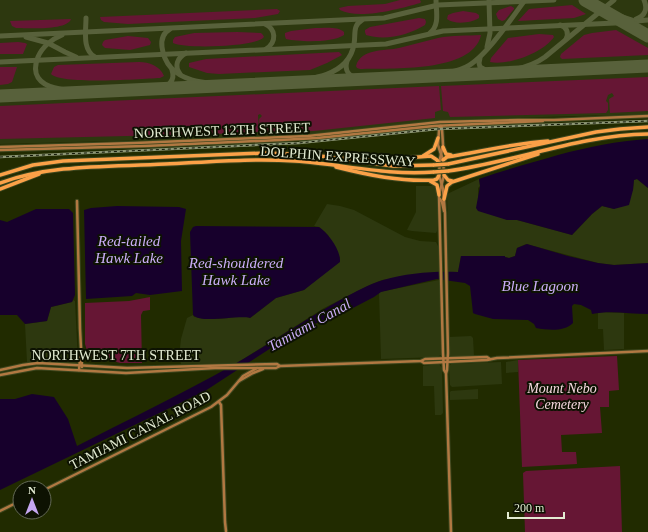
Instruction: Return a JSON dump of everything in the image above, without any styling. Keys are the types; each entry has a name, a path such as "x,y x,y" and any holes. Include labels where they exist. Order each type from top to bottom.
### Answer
{"highway":[{"name":"DOLPHIN EXPRESSWAY","path":"0,174 39,164 84,160 264,153 308,154 393,166 434,165 448,164 608,130 648,128"},
{"name":"DOLPHIN EXPRESSWAY","path":"0,183 28,175 78,168 253,160 295,161 388,172 448,171 607,138 648,134"},
{"path":"420,158 432,150 440,138"},
{"path":"443,160 447,157 527,142 561,140"},
{"path":"443,147 446,154 454,156"},
{"path":"441,197 447,186 453,182 554,148"},
{"path":"342,159 349,157 393,159 434,157 440,165"},
{"path":"325,164 380,177 432,182 437,185 441,197"},
{"path":"0,189 49,171"},
{"path":"427,181 436,179 442,175 453,182"}],"main road":[{"path":"416,124 434,124 440,126 648,116"},
{"name":"NORTHWEST 12TH STREET","path":"0,149 308,136 445,122 548,120"},
{"path":"442,175 440,165 443,147 439,131 440,126 445,122"},
{"path":"434,126 439,131"},
{"path":"440,126 442,129 439,147 443,160 441,197 441,272 446,360"},
{"name":"NORTHWEST 12TH STREET","path":"0,149 145,146 280,140 317,138 440,126"},
{"path":"442,184 441,197 445,213 447,316 446,374 451,532"},
{"path":"77,201 81,370"},
{"path":"442,298 446,307"},
{"path":"442,308 447,316"},
{"name":"NORTHWEST 7TH STREET","path":"0,370 34,363 127,368 248,364 272,364 280,366 421,360 424,363 446,360 487,360 648,351"},
{"path":"259,368 272,364"},
{"name":"NORTHWEST 7TH STREET","path":"0,375 37,368 126,373 243,367 276,368 280,366"},
{"name":"TAMIAMI CANAL ROAD","path":"52,486 188,419 219,402 247,373 259,368"},
{"name":"TAMIAMI CANAL ROAD","path":"239,381 265,368"},
{"path":"219,402 221,405 225,532"},
{"path":"0,511 12,505"}],"shaded area":[{"path":"0,0 648,0 648,114 440,120 317,133 153,140 0,144"},
{"path":"479,179 480,186 478,188 477,205 507,220 517,220 572,235 602,206 614,209 633,190 634,180 637,179 648,188 648,263 614,265 598,263 526,244 517,248 515,256 509,258 505,256 461,256 458,272 448,272 447,194"},
{"path":"416,186 436,186 436,233 407,230 416,212"},
{"path":"327,204 354,210 405,237 420,241 436,242 438,246 439,272 382,280 370,285 324,308 237,363 181,364 179,357 181,339 187,318 193,315 194,317 219,319 243,316 250,318 276,298 304,290 340,258 328,235 319,227 314,226"},
{"path":"439,280 441,355 437,357 381,359 379,292"},
{"path":"73,300 75,301 78,362 27,362 25,324 47,321 51,307 72,302"},
{"path":"598,312 624,313 624,349 604,350 603,329 598,329"},
{"path":"471,336 473,338 474,356 450,356 449,337"},
{"path":"518,360 518,372 506,373 506,362"},
{"path":"501,362 502,384 452,387 450,385 449,366 451,364"},
{"path":"439,364 442,368 443,413 441,415 435,415 434,386 423,386 423,366"},
{"path":"478,389 478,399 450,400 451,391"}],"green space":[{"path":"400,0 420,0 421,2 368,14 348,13 340,10 339,8 348,6 385,4"},
{"path":"572,5 586,14 574,18 518,21 529,9"},
{"path":"511,6 514,9 505,20 502,21 498,19 496,14 499,10"},
{"path":"277,9 280,11 278,14 255,18 128,24 104,22 100,17"},
{"path":"463,11 476,13 479,15 479,18 463,23 450,21 447,19 448,15"},
{"path":"419,18 425,19 425,25 412,32 397,36 373,37 366,35 365,32 365,30 370,27"},
{"path":"71,19 68,23 55,27 37,28 16,28 12,26 10,21"},
{"path":"315,28 338,29 344,32 344,35 339,38 324,41 292,40 286,39 285,36 285,33 291,31"},
{"path":"616,30 648,48 648,55 562,59 560,57 561,54 584,35"},
{"path":"194,33 261,33 264,37 248,43 220,46 191,46 173,43 175,37"},
{"path":"539,34 553,35 554,37 542,48 525,57 507,62 490,62 491,58 508,38"},
{"path":"481,35 475,47 463,56 447,62 429,66 390,69 360,69 356,66 363,56 374,51 399,48 443,37"},
{"path":"128,36 148,38 151,42 150,45 130,50 105,48 102,45 105,40"},
{"path":"18,42 27,44 23,54 0,54 0,43"},
{"path":"339,52 342,55 310,70 219,74 207,73 189,67 189,63 206,59"},
{"path":"139,62 154,65 164,76 160,78 85,80 58,77 51,74 54,67 58,65"},
{"path":"0,67 17,67 12,82 0,85"},
{"path":"648,77 648,111 610,113 609,99 614,96 612,93 608,95 606,101 608,103 608,110 606,113 450,117 448,112 443,111 441,86"},
{"path":"439,86 441,110 435,112 435,118 314,131 260,133 259,119 262,116 260,114 258,115 259,132 255,133 0,139 0,106"},
{"path":"150,297 150,310 143,311 141,315 142,363 120,363 107,359 94,358 88,354 85,344 85,303 129,301"},
{"name":"Mount Nebo Cemetery","path":"617,356 619,390 609,391 609,407 600,407 602,433 561,435 562,452 576,452 577,464 522,467 518,360"},
{"path":"620,466 622,532 525,532 523,473 526,471"}],"water":[{"name":"Blue Lagoon","path":"648,139 648,188 637,179 634,180 629,205 614,209 602,206 572,235 517,220 507,220 478,211 476,208 480,186 479,179 580,149"},
{"name":"Red-tailed Hawk Lake","path":"117,206 179,207 186,209 181,241 182,291 150,295 136,293 132,296 86,299 84,210"},
{"path":"36,209 69,209 73,213 75,295 72,302 51,307 47,321 25,324 17,315 0,315 0,220 7,222"},
{"name":"Red-shouldered Hawk Lake","path":"193,227 319,227 326,233 336,247 340,257 340,262 304,290 276,298 250,318 197,318 193,315 190,232"},
{"name":"Tamiami Canal","path":"527,244 568,256 614,265 648,263 648,314 613,312 592,314 591,310 581,305 574,304 572,306 573,323 565,328 556,330 536,328 534,324 528,320 493,319 473,313 470,286 465,283 437,279 381,292 351,309 312,325 271,348 205,391 21,480 12,480 12,484 0,490 0,399 15,399 32,394 54,397 68,419 77,446 214,376 328,307 367,286 383,280 411,274 458,272 461,256 505,256 509,258 515,256 517,248"}],"taxiway":[{"path":"430,33 436,22 436,0"},
{"path":"405,77 436,75 466,67 490,47 525,0"},
{"path":"0,36 384,18 438,5 554,0"},
{"path":"467,74 508,71 536,62 545,57 614,0"},
{"path":"636,19 642,16 645,12 646,6 644,0"},
{"path":"487,47 490,33 489,1"},
{"path":"602,10 632,20"},
{"path":"86,18 86,45 88,50 95,57"},
{"path":"271,83 308,79 332,72 342,65 350,56 354,44 355,31 357,25 362,20"},
{"path":"0,62 386,44 443,31 615,23 648,20"},
{"path":"265,24 269,26 274,36 272,43 266,49"},
{"path":"560,25 567,30 566,39"},
{"path":"170,29 163,36 162,47 166,60 173,70 183,77 196,81 223,84 248,84"},
{"path":"62,35 48,44 40,53 36,70 39,79 48,85 59,89 73,91 109,91"},
{"path":"26,37 48,43 76,57"},
{"path":"180,74 177,68 177,62 180,57 186,53"},
{"path":"480,58 480,67 489,72"},
{"path":"347,61 346,68 348,73 353,77 360,79"},
{"path":"157,89 164,87 172,81 172,70"}],"runway":[{"path":"585,0 648,36"},
{"path":"0,96 648,66"}],"railway":[{"path":"0,157 299,143 438,129 648,121"}]}
